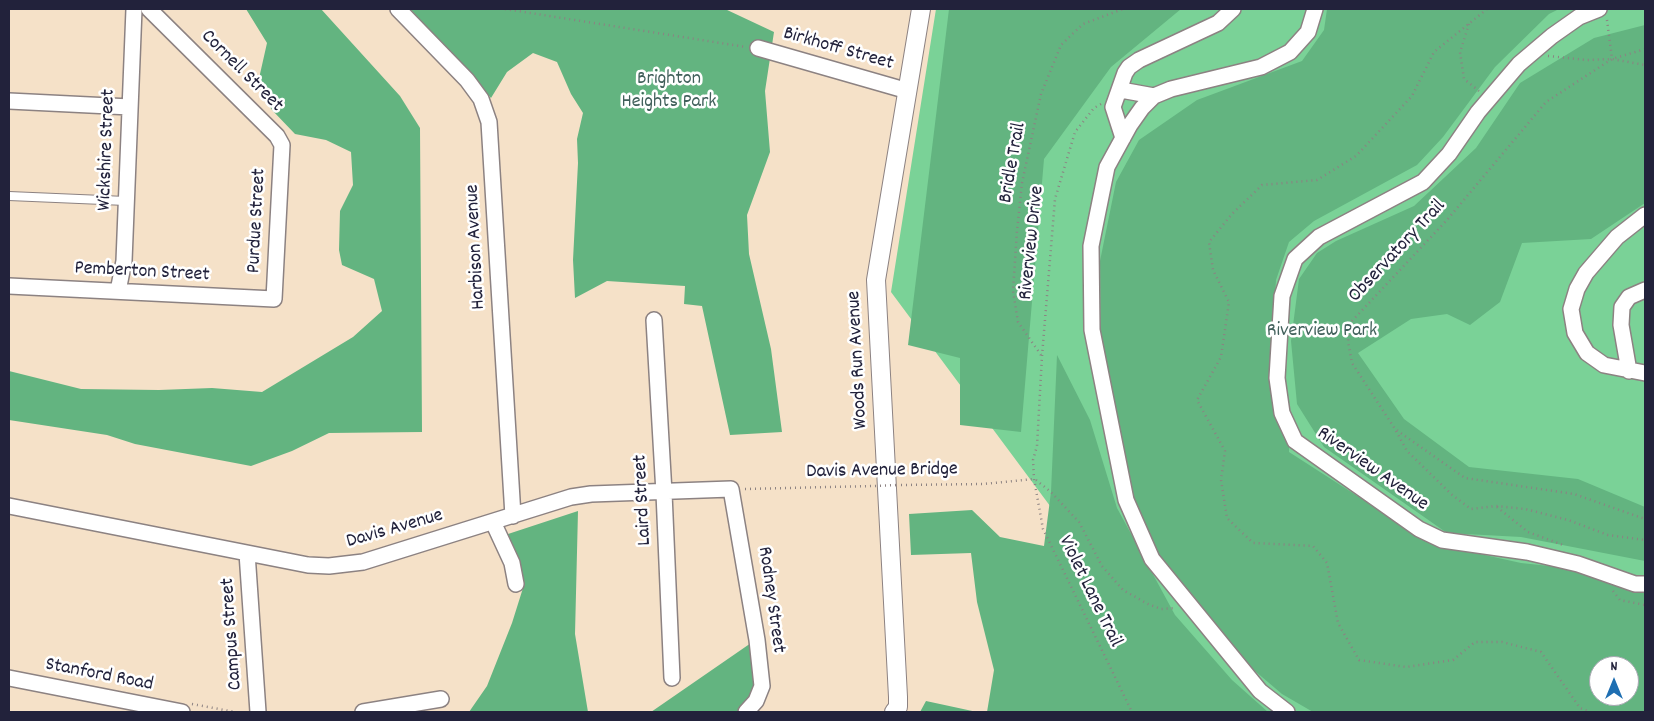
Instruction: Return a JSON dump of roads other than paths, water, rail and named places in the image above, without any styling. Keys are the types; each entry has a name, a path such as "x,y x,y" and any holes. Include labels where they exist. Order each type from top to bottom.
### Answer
{"street":[{"name":"Wickshire Street","path":"118,291 124,261 134,9"},
{"name":"Cornell Street","path":"149,9 277,136 282,145"},
{"name":"Harbison Avenue","path":"398,9 467,80 481,99 489,122 513,516"},
{"name":"Woods Run Avenue","path":"894,712 898,707 898,697 876,286 921,9"},
{"path":"1123,138 1114,107 1125,73 1139,60 1218,23 1233,9"},
{"path":"1287,712 1260,691 1152,559 1126,500 1092,330 1091,246 1107,167 1142,108 1154,96 1188,83 1261,66 1290,52 1308,32 1315,9"},
{"name":"Riverview Avenue","path":"1602,13 1579,17 1529,55 1489,99 1449,154 1423,182 1319,237 1295,259 1282,296 1277,378 1282,413 1295,441 1419,528 1442,540 1526,552 1578,564 1634,584 1645,584"},
{"name":"Birkhoff Street","path":"758,48 908,91"},
{"path":"1121,90 1154,96"},
{"path":"9,101 130,107"},
{"name":"Purdue Street","path":"274,299 282,145"},
{"path":"1645,215 1617,237 1586,273 1576,290 1571,309 1575,333 1587,353 1604,365 1629,371 1645,372"},
{"name":"Pemberton Street","path":"9,286 274,299"},
{"path":"1629,371 1620,325 1622,307 1629,297 1645,290"},
{"name":"Laird Street","path":"654,320 672,678"},
{"name":"Davis Avenue","path":"9,506 308,565 348,565 578,496 731,489"},
{"name":"Rodney Street","path":"731,489 757,640 762,686 756,701 746,712"},
{"path":"493,522 512,563 516,584"},
{"name":"Campus Street","path":"248,553 258,712"},
{"name":"Stanford Road","path":"9,678 127,707 182,712"},
{"path":"363,712 441,699"}],"lane":[{"path":"9,196 126,201"}],"park label":[{"name":"Brighton Heights Park","path":"669,92"},
{"name":"Riverview Park","path":"1322,332"}]}
